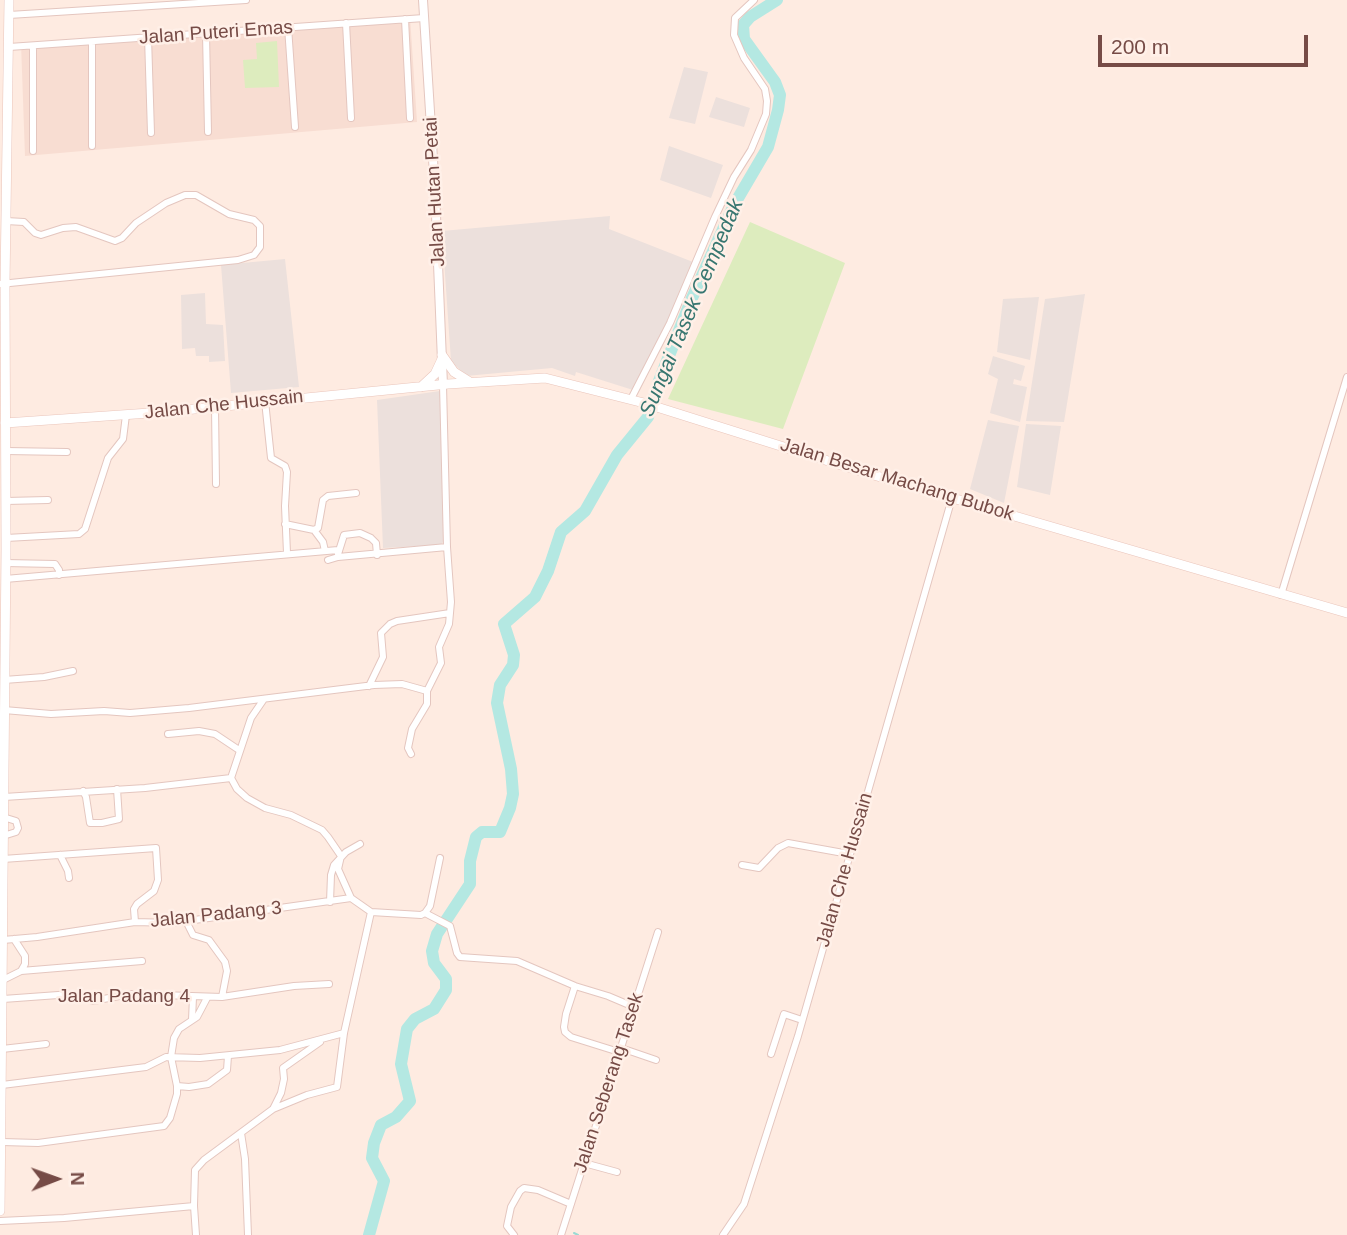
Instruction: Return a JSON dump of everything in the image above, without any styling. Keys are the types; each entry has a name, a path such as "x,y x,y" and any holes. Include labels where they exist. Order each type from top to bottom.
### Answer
{"main road":[{"path":"0,1211 4,797 2,726 6,538 3,527 6,451 2,284 6,220 9,47 7,7"},
{"path":"421,387 435,374 442,357 454,372 472,382"},
{"name":"Jalan Besar Machang Bubok","path":"443,385 545,378 644,403 953,498 1347,613"},
{"name":"Jalan Che Hussain","path":"5,423 126,415 443,385"}],"street":[{"path":"7,7 246,0"},
{"name":"Jalan Hutan Petai","path":"423,0 443,385"},
{"path":"631,400 670,323 715,217 734,177 751,150 766,114 765,89 744,58 734,35 735,18 754,0"},
{"name":"Jalan Puteri Emas","path":"9,47 424,18"},
{"path":"405,19 410,118"},
{"path":"346,23 351,118"},
{"path":"288,27 295,127"},
{"path":"206,33 208,132"},
{"path":"148,37 151,133"},
{"path":"92,42 92,146"},
{"path":"33,46 33,151"},
{"path":"2,284 238,260 254,255 260,247 260,226 254,220 229,214 196,195 185,195 166,203 115,241 76,227 41,235 34,233 24,222 6,220"},
{"path":"1281,595 1347,377"},
{"path":"411,754 408,748 412,729 427,704 427,691 441,663 439,647 449,624 451,602 443,385"},
{"path":"265,401 271,458 285,466 287,472 287,553"},
{"path":"215,407 216,484"},
{"path":"6,538 79,534 85,529 108,458 123,439 126,415"},
{"path":"6,451 67,452"},
{"path":"314,530 318,528 323,499 356,493"},
{"name":"Jalan Che Hussain","path":"723,1235 740,1212 747,1195 802,1020 953,498"},
{"path":"6,502 47,500"},
{"path":"285,524 314,530 326,551"},
{"path":"328,560 338,553 344,535 360,533 376,543 377,554"},
{"path":"5,579 287,553 326,551 377,554 447,547"},
{"path":"5,564 55,564 59,575"},
{"path":"369,686 383,657 381,633 390,624 450,613"},
{"path":"4,680 44,677 73,671"},
{"path":"4,709 51,714 104,710 130,713 369,686 402,684 427,691"},
{"path":"264,699 251,718 231,778 237,789 247,798 265,808 322,830 341,856 338,869 351,898 371,912 421,915 430,906 440,858"},
{"path":"168,734 199,731 215,734 239,750"},
{"path":"4,797 231,778"},
{"path":"83,791 90,823 102,823 119,820 117,789"},
{"path":"3,817 18,824 16,832 3,836"},
{"path":"742,865 759,868 778,848 788,843 849,854"},
{"path":"330,902 334,865 341,856 360,844"},
{"path":"3,859 156,848 158,880 153,891 134,909 135,922"},
{"path":"60,855 69,878"},
{"name":"Jalan Padang 3","path":"3,940 135,922 186,921 351,898"},
{"path":"196,1235 194,1206 195,1174 198,1166 273,1109 307,1095 337,1087 344,1033 371,912"},
{"path":"425,913 450,926 460,957 517,961 634,1007"},
{"path":"186,921 193,935 209,940 225,962 227,971 222,997"},
{"name":"Jalan Seberang Tasek","path":"561,1235 658,932"},
{"path":"2,990 21,971 24,964 24,956 13,939"},
{"path":"21,971 142,961"},
{"name":"Jalan Padang 4","path":"2,990 72,994 93,1001 130,994 222,997 268,989 329,984"},
{"path":"575,986 566,1014 565,1032 571,1037 656,1060"},
{"path":"192,1020 193,997"},
{"path":"2,1142 38,1143 163,1126 170,1118 177,1086 171,1057 174,1038 179,1029 197,1017 207,998"},
{"path":"771,1054 784,1014 802,1020"},
{"path":"2,1085 146,1068 171,1057 200,1058 280,1050 344,1033"},
{"path":"273,1109 281,1093 283,1068 321,1041"},
{"path":"2,1055 46,1044"},
{"path":"177,1086 208,1084 227,1070 228,1056"},
{"path":"242,1133 248,1235"},
{"path":"584,1163 617,1172"},
{"path":"514,1235 507,1226 512,1207 524,1188 538,1190 571,1204"},
{"path":"0,1221 194,1206"}],"shaded area":[{"path":"410,17 417,122 25,156 21,43"},
{"path":"684,67 708,72 695,124 669,118"},
{"path":"716,97 750,108 744,127 709,117"},
{"path":"669,146 723,165 711,198 660,180"},
{"path":"610,216 609,229 693,262 663,338 633,390 576,372 575,376 552,368 466,376 451,361 442,231"},
{"path":"285,259 299,387 231,393 221,265"},
{"path":"205,293 206,324 223,325 225,361 209,362 209,356 196,356 195,348 182,349 181,295"},
{"path":"1085,294 1064,422 1026,421 1045,299"},
{"path":"1039,297 1030,360 997,352 1003,299"},
{"path":"993,356 1025,366 1021,381 1014,379 1013,384 1027,387 1020,422 990,413 998,379 988,374"},
{"path":"440,391 445,539 441,545 383,548 377,400"},
{"path":"988,420 1019,426 1004,503 970,489"},
{"path":"1026,424 1061,426 1050,495 1017,487"}],"green space":[{"path":"277,41 279,87 245,88 243,60 257,59 256,43"},
{"path":"750,222 845,263 783,429 668,399"}],"waterway":[{"name":"Sungai Tasek Cempedak","path":"369,1235 384,1181 372,1158 374,1143 381,1125 396,1117 410,1101 401,1064 407,1029 415,1019 434,1009 446,990 446,979 434,963 432,951 437,934 470,884 470,861 476,837 482,832 500,832 510,808 513,794 511,769 497,703 500,685 513,665 514,655 504,624 535,597 548,571 561,532 585,511 617,455 648,417 659,381 692,298 734,205 768,147 780,95 775,82 744,39 743,25 750,17 777,0"},
{"path":"574,1233 578,1235"}]}
